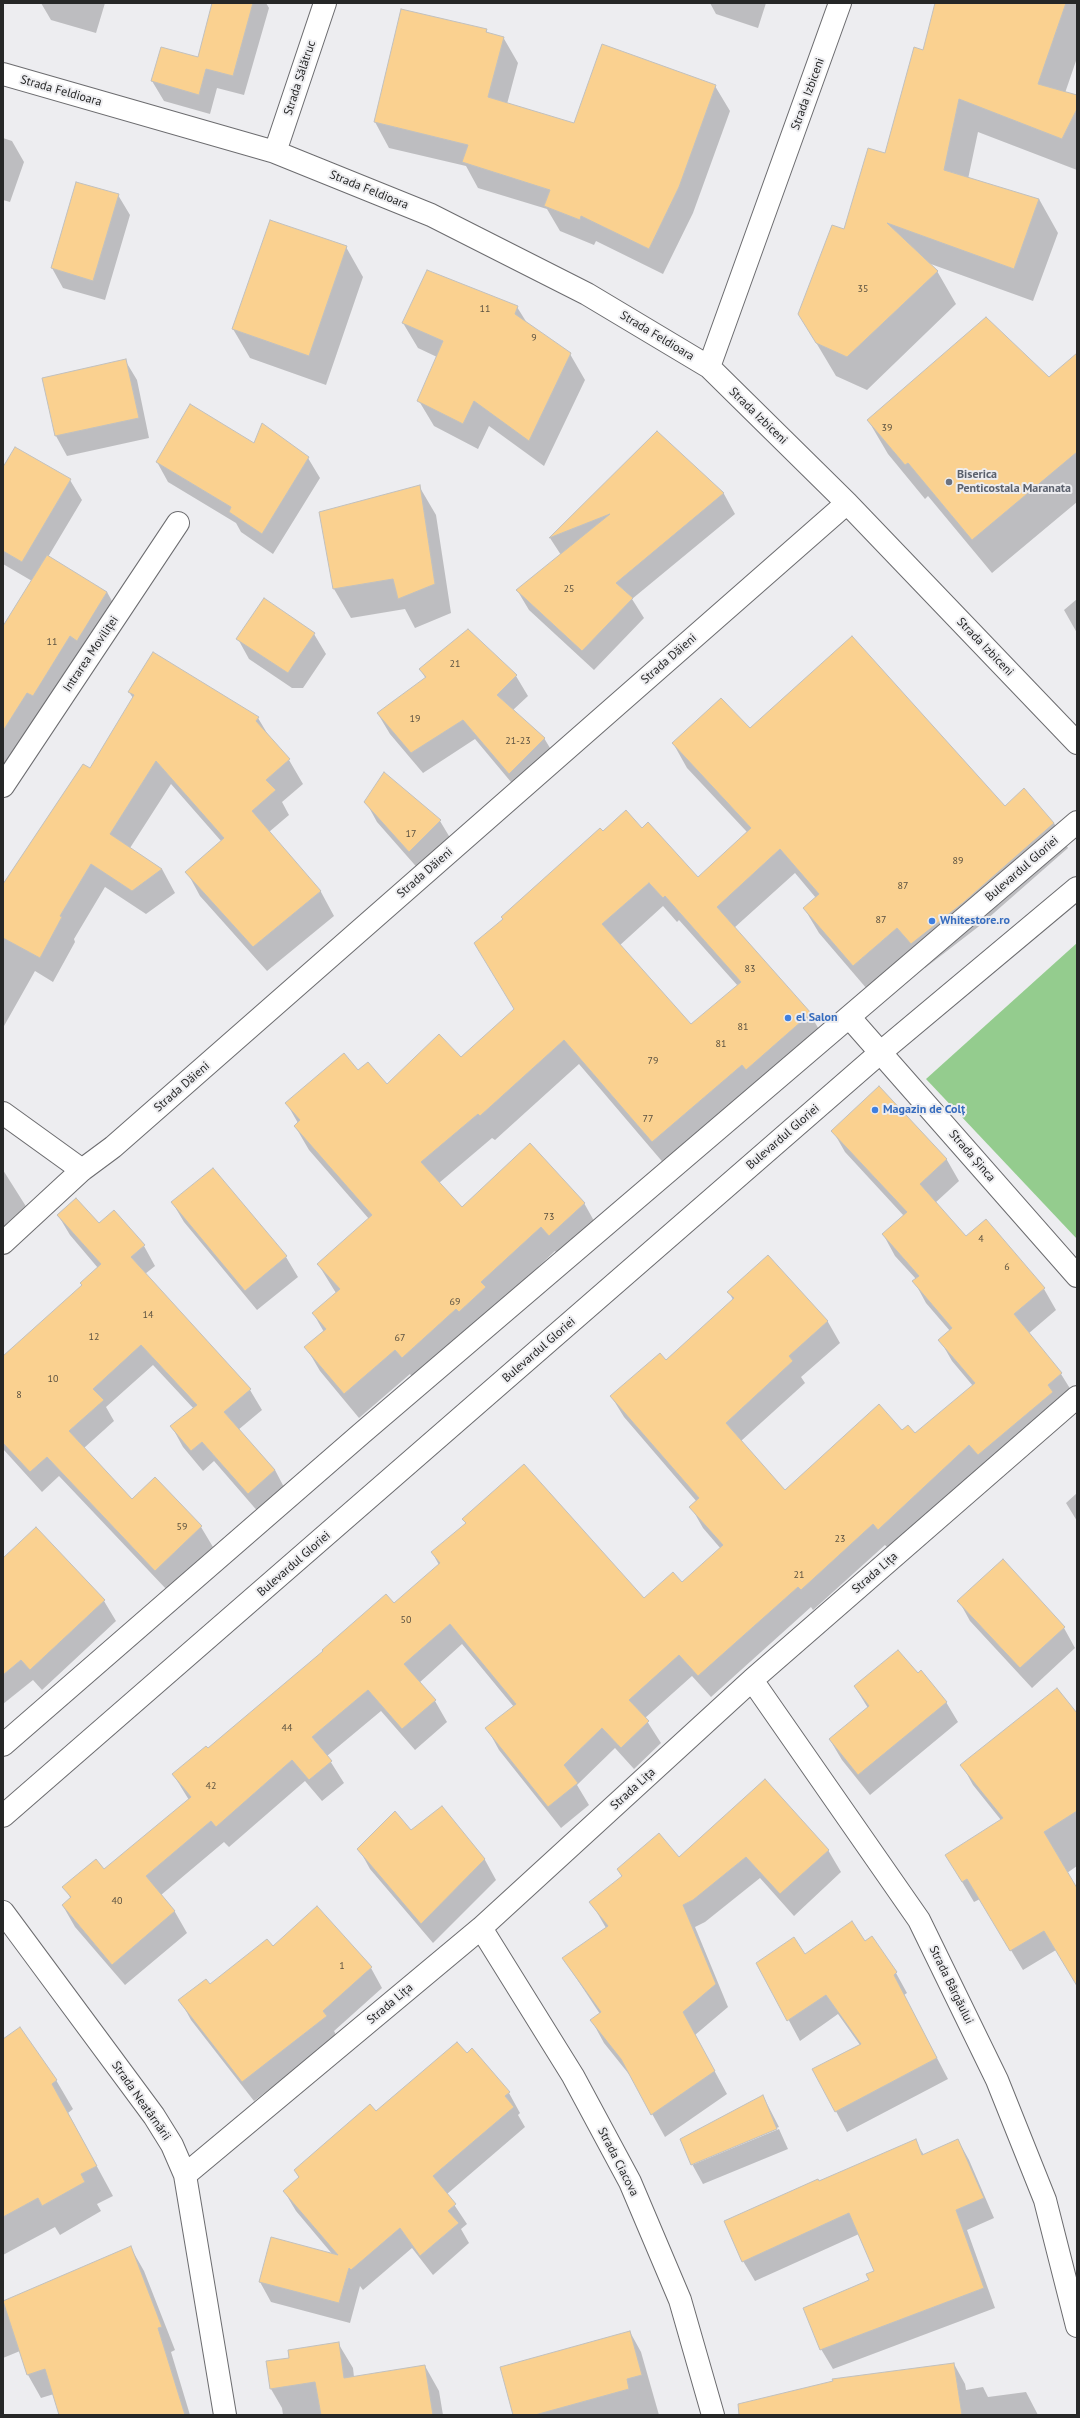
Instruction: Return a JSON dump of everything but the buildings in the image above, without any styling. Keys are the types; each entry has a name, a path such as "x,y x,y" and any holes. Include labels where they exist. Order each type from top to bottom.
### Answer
{"street":[{"name":"Strada Sălătruc","path":"275,152 325,3"},
{"name":"Strada Izbiceni","path":"840,3 709,367 847,503 1077,743"},
{"name":"Strada Feldioara","path":"3,74 275,152 431,215 587,294 709,367"},
{"name":"Strada Dăieni","path":"3,1243 82,1170 113,1147 847,503"},
{"name":"Intrarea Moviliței","path":"3,786 178,523"},
{"name":"Bulevardul Gloriei","path":"3,1745 362,1433 850,1018 1077,822"},
{"name":"Bulevardul Gloriei","path":"3,1816 881,1052 1077,888"},
{"name":"Strada Șinca","path":"850,1018 1077,1276"},
{"path":"3,1114 82,1170"},
{"name":"Strada Lița","path":"184,2175 481,1928 752,1680 1077,1398"},
{"name":"Strada Bârgăului","path":"752,1680 919,1920 997,2080 1045,2200 1077,2326"},
{"name":"Strada Neatârnării","path":"3,1912 154,2116 172,2146 184,2175 225,2415"},
{"name":"Strada Ciacova","path":"481,1928 573,2076 630,2182 680,2300 713,2415"}],"green space":[{"path":"1077,943 1077,1239 926,1079"}],"place":[{"name":"Biserica Penticostala Maranata","path":"949,482"},
{"name":"Whitestore.ro","path":"932,921"},
{"name":"el Salon","path":"788,1018"},
{"name":"Magazin de Colț","path":"875,1110"}]}
